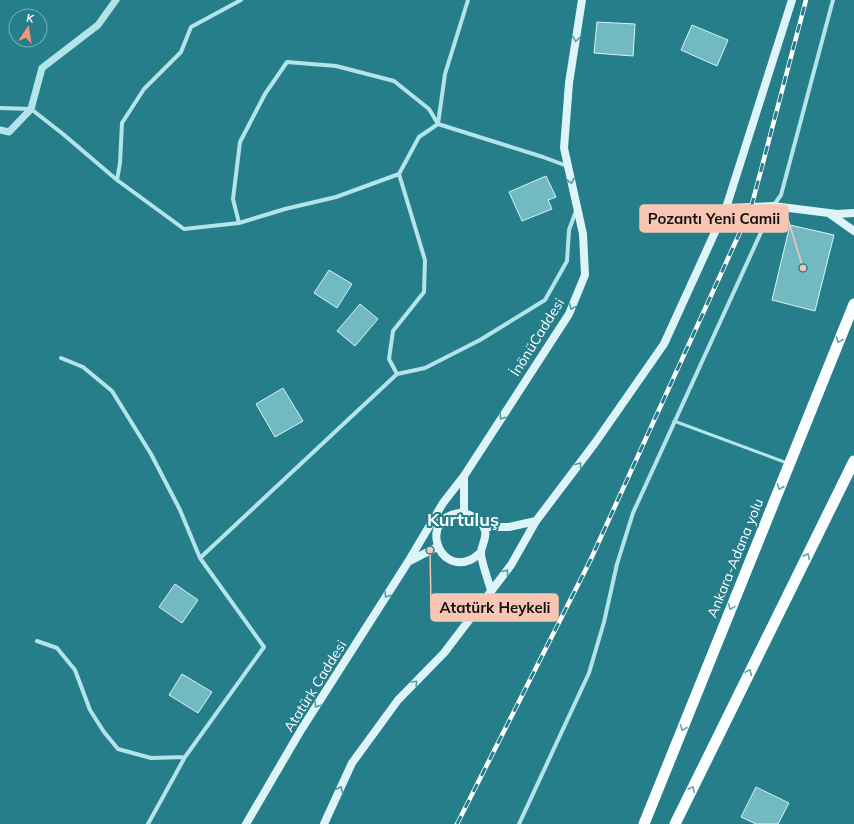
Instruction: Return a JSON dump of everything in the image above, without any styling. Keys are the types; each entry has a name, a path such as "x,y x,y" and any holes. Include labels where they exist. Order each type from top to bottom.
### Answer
{"highway":[{"name":"Ankara-Adana yolu","path":"644,824 854,304"},
{"path":"675,824 854,461"}],"main road":[{"name":"İnönüCaddesi","path":"408,562 443,503 464,476 570,314 585,275 583,234 564,148 569,83 582,0"},
{"path":"324,824 352,763 398,700 444,653 511,564 536,522 595,444 664,344 726,208 792,0"},
{"path":"726,208 773,206 854,214"},
{"path":"828,212 854,231"},
{"path":"464,476 464,513"},
{"path":"464,513 476,518 484,527 485,541 480,553 470,560 457,562 445,557 437,547 436,534 441,522 451,514 464,513"},
{"path":"484,527 509,527 536,522"},
{"path":"408,562 437,547"},
{"path":"480,553 491,590"},
{"name":"Atatürk Caddesi","path":"246,824 301,730 408,562"}],"street":[{"path":"0,130 9,132 31,110 42,68 98,25 116,0"},
{"path":"117,180 120,163 122,123 144,89 181,52 192,27 241,0"},
{"path":"0,108 31,110 63,134 117,180 184,229 239,223 286,209 336,197 399,174 419,137 438,124 445,74 468,0"},
{"path":"519,824 589,673 604,622 617,564 633,513 773,206 781,195 834,0"},
{"path":"239,223 233,199 240,142 265,94 287,62 336,66 394,81 428,109 438,124 543,157 568,167"},
{"path":"397,374 389,359 393,331 424,292 425,260 399,174"},
{"path":"200,558 397,374 425,368 480,340 545,300 567,261 569,230 577,209"},
{"path":"61,358 83,367 112,391 151,454 180,510 200,558 264,647 186,757 148,824"},
{"path":"37,641 57,648 75,670 90,710 104,732 118,748 151,758 186,757"}],"lane":[{"path":"674,422 789,464"}],"building":[{"path":"597,22 635,24 633,56 594,53"},
{"path":"692,25 728,40 717,66 681,50"},
{"path":"546,176 556,197 548,200 552,209 522,221 509,192"},
{"path":"790,225 834,235 815,311 772,300"},
{"path":"329,270 352,284 337,308 314,293"},
{"path":"360,304 378,319 355,346 337,331"},
{"path":"283,388 303,421 275,437 256,404"},
{"path":"175,584 198,600 182,623 159,607"},
{"path":"182,674 212,692 198,713 169,695"},
{"path":"756,787 789,803 778,824 756,824 741,817"}],"railway":[{"path":"457,824 590,561 751,208 806,0"}],"place":[{"name":"Pozantı Yeni Camii","path":"803,268"},
{"name":"Atatürk Heykeli","path":"430,550"}],"district":[{"name":"Kurtuluş","path":"463,520"}]}
